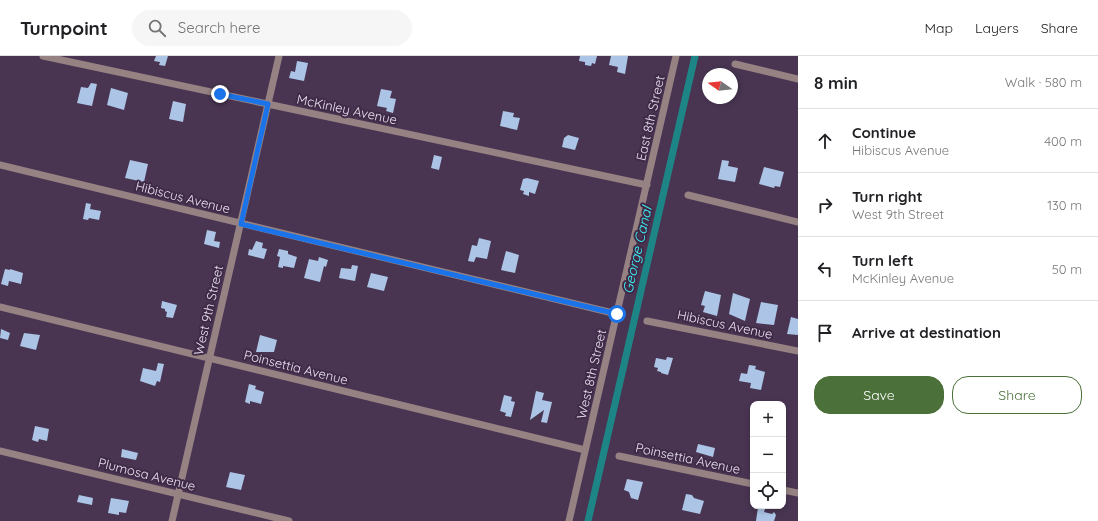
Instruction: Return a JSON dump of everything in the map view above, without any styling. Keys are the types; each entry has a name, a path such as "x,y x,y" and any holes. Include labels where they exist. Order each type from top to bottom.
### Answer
{"street":[{"name":"McKinley Avenue","path":"43,56 646,185"},
{"name":"West 9th Street","path":"172,521 279,56"},
{"name":"East 8th Street","path":"646,185 676,56"},
{"path":"735,64 798,79"},
{"name":"Hibiscus Avenue","path":"0,165 617,314"},
{"name":"West 8th Street","path":"569,521 646,185"},
{"path":"688,195 798,222"},
{"name":"Poinsettia Avenue","path":"0,307 585,450"},
{"name":"Hibiscus Avenue","path":"646,321 798,351"},
{"name":"Plumosa Avenue","path":"0,451 289,521"},
{"name":"Poinsettia Avenue","path":"619,456 750,483"},
{"path":"786,491 798,493"}],"building":[{"path":"156,56 168,56 165,66 159,65 160,62 154,61"},
{"path":"580,56 597,56 595,64 592,63 591,66 585,65 585,62 579,61"},
{"path":"611,56 628,56 625,74 617,72 618,67 609,65"},
{"path":"297,61 308,63 304,81 289,78 291,71 295,72"},
{"path":"91,83 97,84 92,106 77,103 81,87 88,88"},
{"path":"111,88 128,93 124,110 107,105"},
{"path":"381,89 392,91 390,98 396,99 393,113 386,111 387,108 377,106"},
{"path":"173,101 186,104 183,122 169,119"},
{"path":"503,111 514,113 513,117 520,118 517,130 500,126"},
{"path":"568,135 579,138 575,150 562,147 564,138"},
{"path":"434,155 442,157 439,170 431,168"},
{"path":"130,160 148,164 144,182 125,178"},
{"path":"722,160 729,161 728,166 738,168 735,182 718,179"},
{"path":"764,167 784,172 780,187 775,186 774,188 759,184"},
{"path":"527,178 539,181 535,194 529,192 529,196 523,194 524,191 520,190 523,179"},
{"path":"86,203 91,204 90,209 101,211 99,220 89,218 88,220 83,219"},
{"path":"207,230 216,232 214,241 220,242 219,248 204,244"},
{"path":"479,238 491,241 487,259 476,257 474,262 468,261 472,245 477,246"},
{"path":"256,241 263,243 262,248 267,249 264,259 248,255 249,249 252,250"},
{"path":"279,249 288,251 288,254 297,257 294,268 283,266 283,268 278,267 280,257 277,256"},
{"path":"506,251 519,255 515,273 501,270"},
{"path":"319,257 328,260 326,267 324,266 320,282 304,278 309,259 318,261"},
{"path":"352,265 358,266 355,281 339,278 341,268 351,269"},
{"path":"5,269 23,273 21,284 9,281 8,286 1,284"},
{"path":"371,273 388,277 384,291 367,287"},
{"path":"705,291 721,295 717,316 703,312 705,306 701,305"},
{"path":"733,293 750,299 745,321 729,314"},
{"path":"162,301 177,305 173,318 166,317 167,312 165,309 161,308"},
{"path":"761,302 778,305 774,325 756,323"},
{"path":"791,317 798,319 798,335 787,334"},
{"path":"1,329 10,333 8,340 0,338"},
{"path":"24,333 40,335 36,350 20,346"},
{"path":"260,335 277,340 274,352 256,352"},
{"path":"667,357 673,358 668,375 657,371 658,368 654,367 656,358 666,360"},
{"path":"158,363 164,364 160,382 157,381 155,386 140,381 143,368 156,371"},
{"path":"749,365 756,366 755,369 765,372 761,390 750,388 751,383 739,381 741,373 747,374"},
{"path":"249,384 256,386 255,389 264,392 261,404 250,401 250,404 245,402"},
{"path":"536,391 544,393 542,400 552,402 547,423 541,422 544,410 530,420"},
{"path":"504,395 512,397 511,401 515,402 511,417 505,416 506,413 500,411"},
{"path":"35,426 49,429 47,441 39,439 38,442 32,440"},
{"path":"698,444 715,448 713,457 696,452"},
{"path":"122,449 138,453 136,460 121,457"},
{"path":"230,472 245,475 241,490 226,487"},
{"path":"627,479 643,482 638,500 631,498 629,492 624,490"},
{"path":"686,494 692,495 694,498 704,501 700,514 682,510"},
{"path":"79,495 93,498 92,505 77,502"},
{"path":"111,498 129,501 126,513 119,512 119,515 108,513"},
{"path":"758,509 765,509 764,512 772,514 774,512 776,515 774,521 756,521"}],"waterway":[{"name":"George Canal","path":"588,521 695,56"}],"route":[{"path":"220,94 268,104 241,224 617,314"}]}
